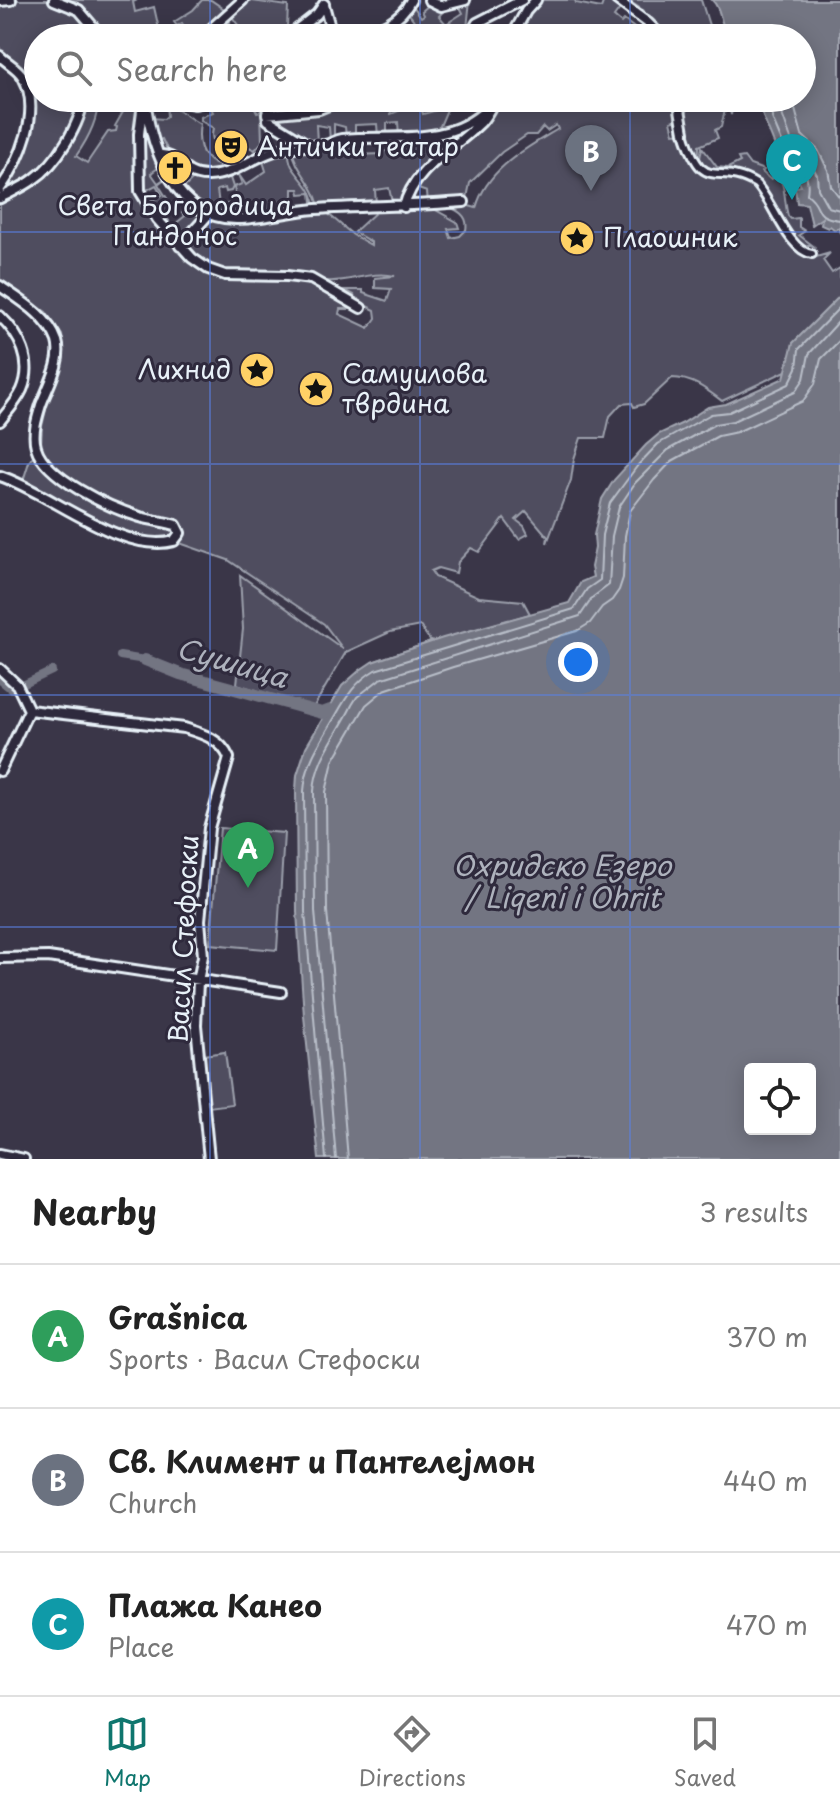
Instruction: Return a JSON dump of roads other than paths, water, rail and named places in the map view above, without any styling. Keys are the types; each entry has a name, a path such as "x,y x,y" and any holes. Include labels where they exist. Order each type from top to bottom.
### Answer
{"street":[{"path":"0,1 11,0"},
{"path":"54,0 82,13 91,24"},
{"path":"216,24 243,0"},
{"path":"386,24 405,10 411,0"},
{"path":"429,0 441,6 465,0"},
{"path":"476,24 522,0"},
{"path":"519,24 536,0"},
{"path":"617,0 649,24"},
{"path":"304,24 317,14 323,2"},
{"path":"323,2 329,24"},
{"path":"0,56 24,80"},
{"path":"2,184 16,165 24,144 28,112"},
{"path":"0,198 33,180 49,165 78,122 80,112"},
{"path":"142,112 139,134 140,191 152,212 180,246 201,265 217,273 311,279 361,308"},
{"path":"147,112 160,155 179,191 195,208 208,215 241,219 317,209 464,202"},
{"path":"288,112 267,114 268,120 309,145"},
{"path":"160,155 169,156 191,175 212,176 234,171 274,150 328,145 340,139 409,139 438,134 462,127 483,112"},
{"path":"404,207 418,177 480,124 486,112"},
{"path":"680,112 689,151 700,168 756,184 790,235 805,252 812,254"},
{"path":"180,246 208,215"},
{"path":"0,286 41,318 58,346 57,363 35,431 40,458 48,468 112,507 176,525 180,533 174,541 161,543 118,534 83,519 22,484 0,476"},
{"path":"0,316 22,342 24,373 20,394 0,421"},
{"path":"0,669 19,687 29,710 0,771"},
{"name":"Васил Стефоски","path":"29,710 184,728 204,735 225,748 229,758 209,828 200,920 203,956 198,981 196,1025 209,1159"},
{"path":"0,958 48,957 281,992"},
{"path":"0,1154 24,1159"}],"water":[{"path":"712,0 840,0 840,231 821,225 822,218 812,225 807,204 797,203 795,187 801,186 791,164 783,166 762,114 816,112 816,24 723,24"},
{"name":"Охридско Езеро / Liqeni i Ohrit","path":"840,296 840,1159 319,1159 297,912 296,790 297,775 306,747 342,686 372,662 443,638 569,603 581,582 593,577 594,535 602,499 614,480 646,445 659,434 708,407 726,404 784,378 793,343"}],"waterway":[{"name":"Сушица","path":"120,656 145,660"},
{"name":"Сушица","path":"145,660 180,674 322,713 330,710"},
{"name":"Сушица","path":"0,680 11,689 52,671"}],"place":[{"name":"Антички театар","path":"231,147"},
{"name":"Света Богородица Пандонос","path":"175,168"},
{"name":"Св. Климент и Пантелејмон","path":"591,191"},
{"name":"Плажа Канео","path":"792,200"},
{"name":"Плаошник","path":"577,238"},
{"name":"Лихнид","path":"257,370"},
{"name":"Самуилова тврдина","path":"316,389"},
{"name":"Grašnica","path":"248,888"}]}
